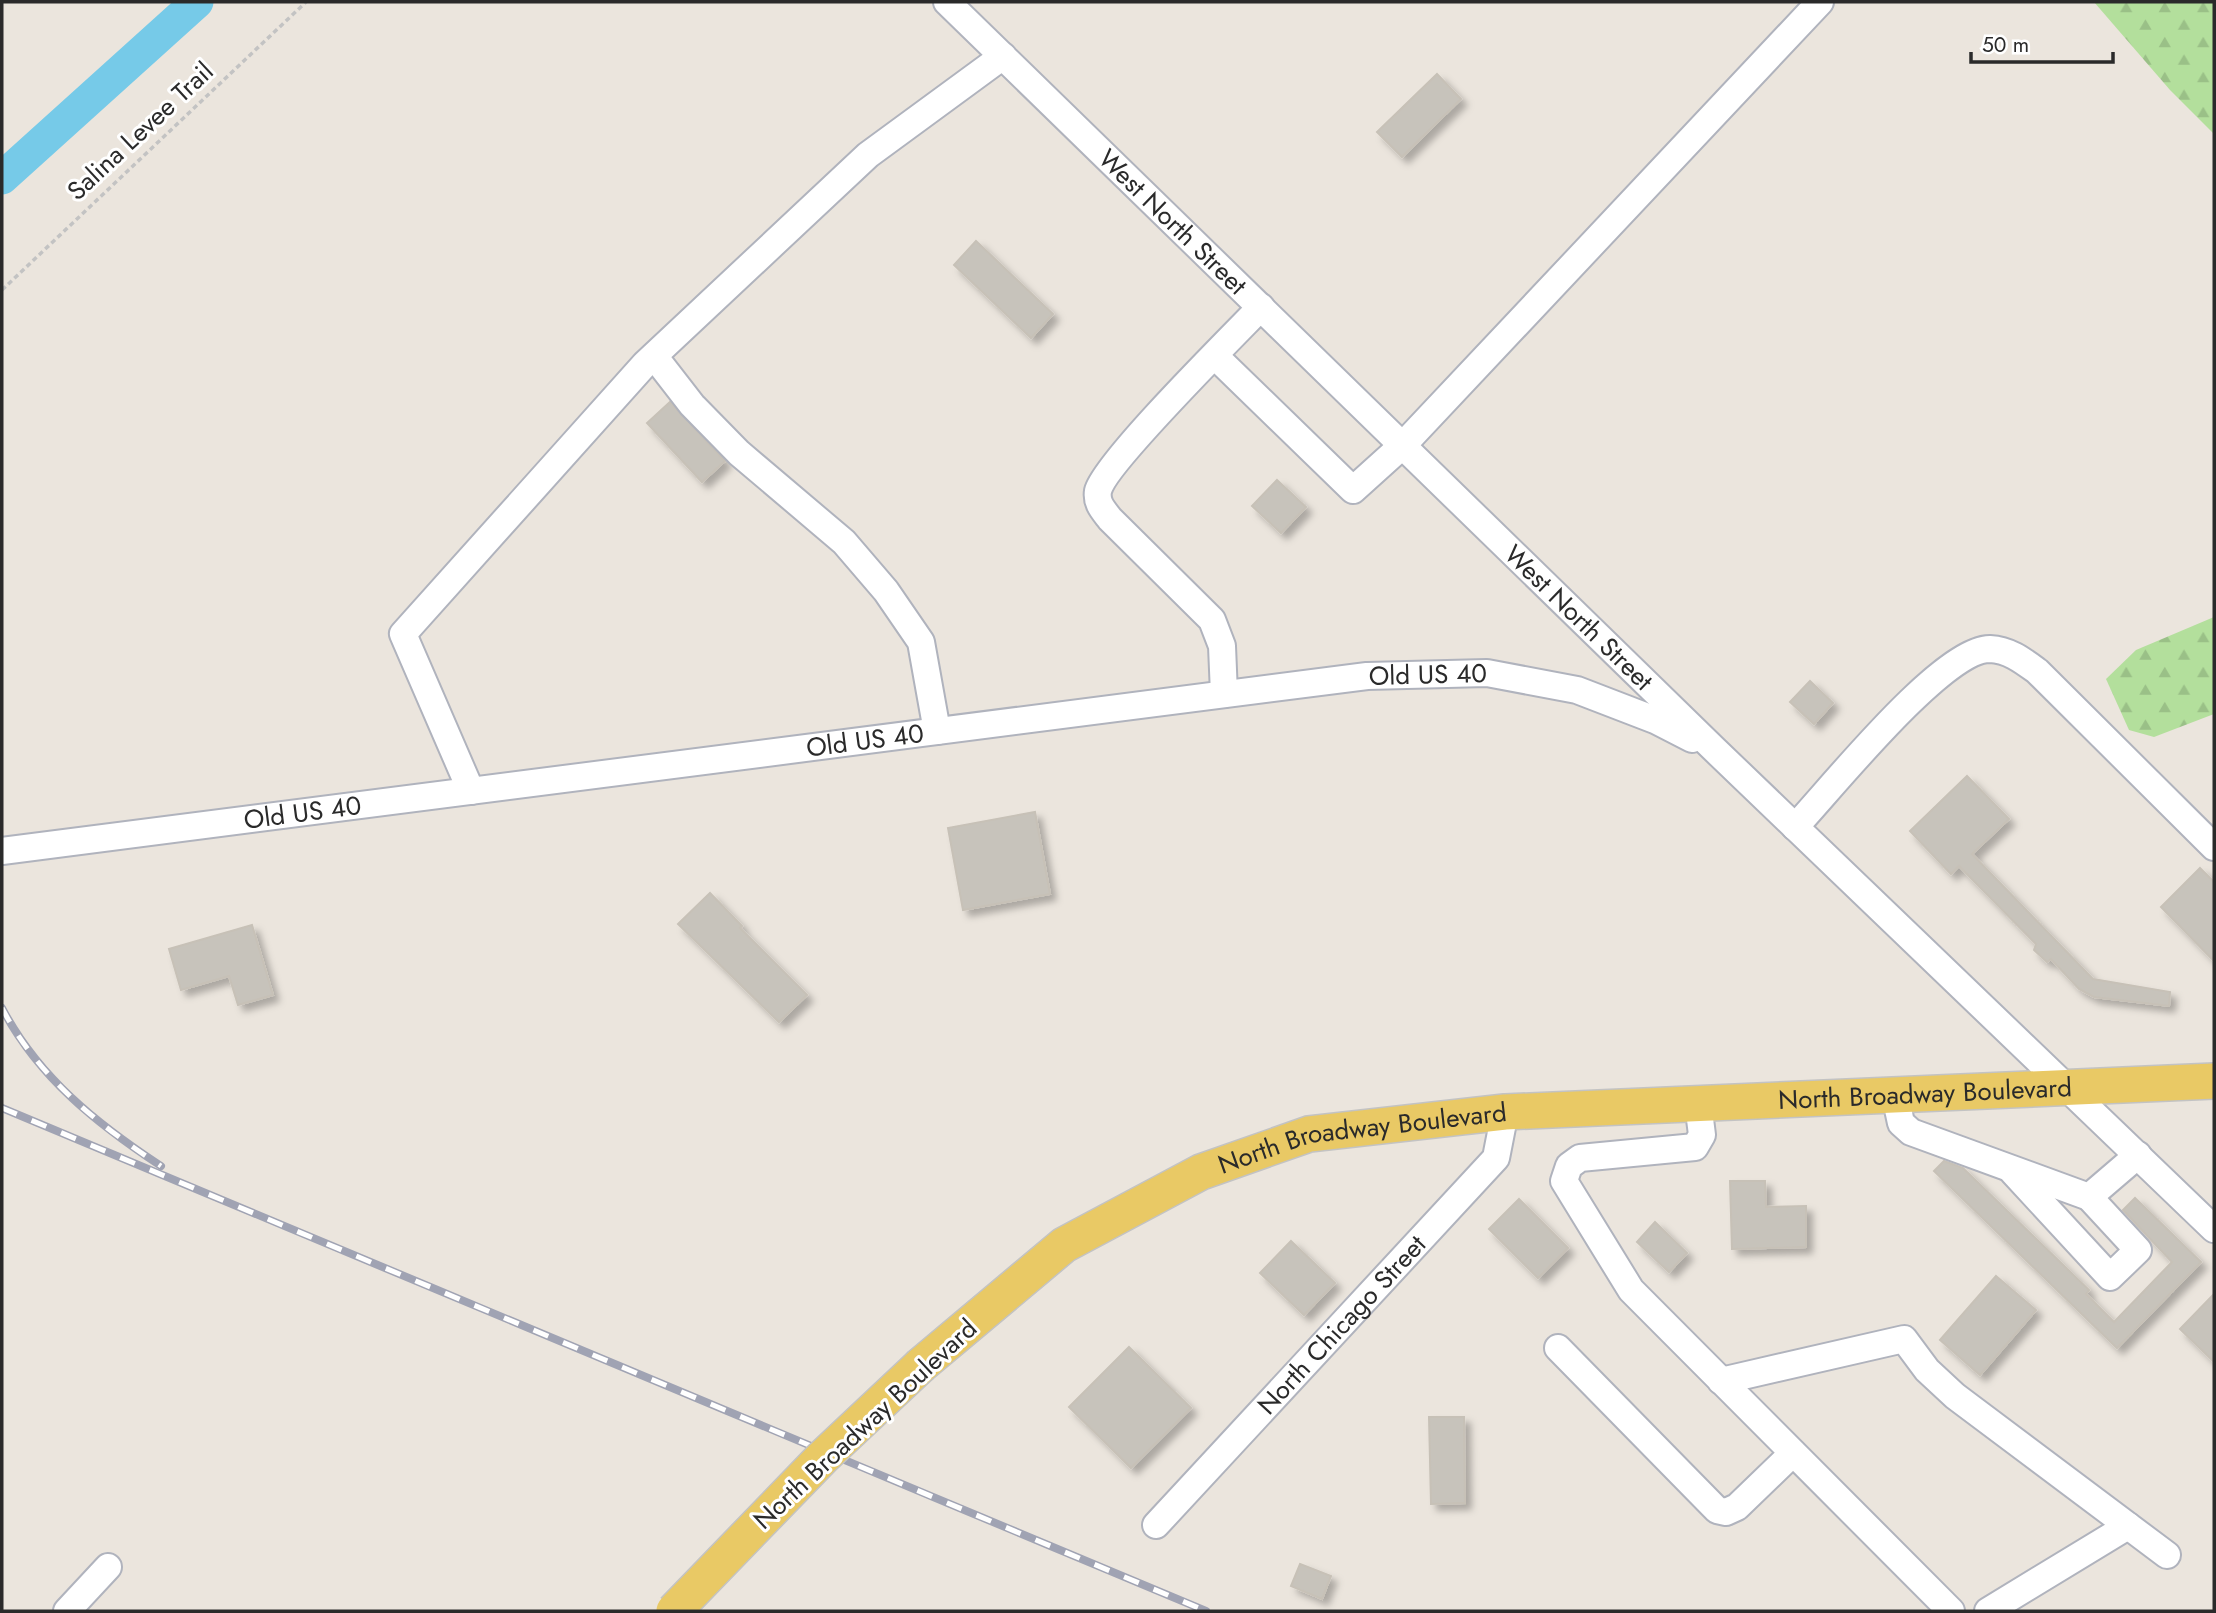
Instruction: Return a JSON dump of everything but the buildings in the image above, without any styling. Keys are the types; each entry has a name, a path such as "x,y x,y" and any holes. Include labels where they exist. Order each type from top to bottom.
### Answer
{"main road":[{"name":"North Broadway Boulevard","path":"674,1611 822,1458 921,1365 1064,1245 1201,1172 1309,1134 1505,1112 2214,1081"}],"street":[{"name":"West North Street","path":"947,2 1404,444 1715,750 2214,1229"},
{"path":"1214,356 1353,490 1404,444 1820,2"},
{"path":"471,791 403,634 654,356 868,155 1003,56"},
{"path":"1224,694 1222,646 1212,620 1110,519 1098,504 1098,490 1107,474 1261,307"},
{"path":"654,356 692,405 739,453 844,542 886,591 920,642 937,731"},
{"path":"1795,827 1915,696 1943,670 1987,649 2013,653 2037,671 2091,728 2214,847"},
{"name":"Old US 40","path":"2,851 1367,676 1487,673 1577,690 1655,720 1715,750"},
{"path":"1895,1095 1901,1123 1911,1132 2089,1198 2138,1250 2110,1277 2009,1169"},
{"path":"1698,1103 1702,1135 1695,1147 1580,1157 1569,1166 1564,1181 1631,1290 1951,1611"},
{"name":"North Chicago Street","path":"1156,1525 1496,1158 1505,1112"},
{"path":"2089,1198 2138,1155"},
{"path":"1721,1381 1904,1339 1927,1370 1955,1396 2167,1555"},
{"path":"1558,1349 1717,1510 1726,1512 1737,1507 1793,1454"},
{"path":"1988,1611 2128,1526"},
{"path":"67,1611 108,1567"}],"path":[{"name":"Salina Levee Trail","path":"2,289 306,2"}],"green space":[{"path":"2094,2 2214,2 2214,134 2170,90"},
{"path":"2214,617 2214,714 2154,737 2129,730 2106,679 2136,650"}],"waterway":[{"path":"2,178 197,2"}],"railway":[{"path":"2,1008 33,1056 71,1097 114,1133 161,1166"},
{"path":"2,1108 1206,1611"}]}
